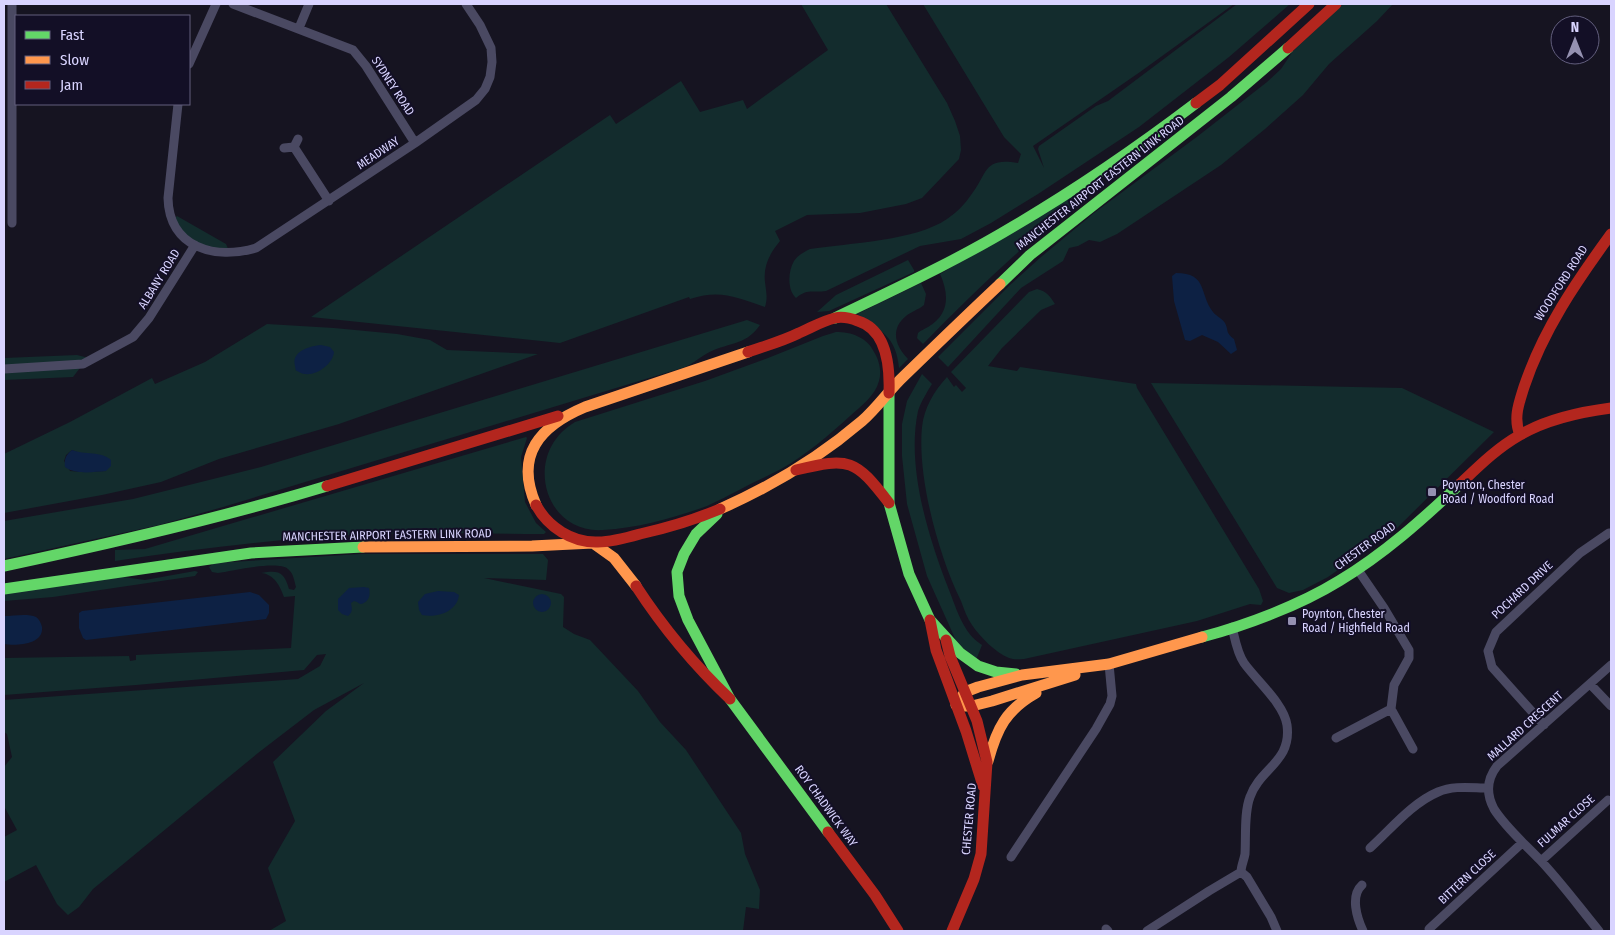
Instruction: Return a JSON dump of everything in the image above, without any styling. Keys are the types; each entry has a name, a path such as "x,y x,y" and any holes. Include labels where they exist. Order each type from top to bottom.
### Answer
{"main road":[{"name":"MANCHESTER AIRPORT EASTERN LINK ROAD","path":"571,413 587,406 689,374 805,332 934,270 1014,227 1073,190 1157,132 1220,85 1309,4"},
{"name":"MANCHESTER AIRPORT EASTERN LINK ROAD","path":"790,472 841,438 870,414 902,378 1030,255 1231,96 1336,4"},
{"name":"WOODFORD ROAD","path":"1520,435 1515,423 1516,414 1538,345 1554,315 1611,234"},
{"name":"CHESTER ROAD","path":"835,318 850,318 874,330 886,351 889,365 889,503 910,574 930,620 944,634 950,656 972,706 987,762 984,826 980,854 974,879 952,931"},
{"name":"CHESTER ROAD","path":"956,705 972,706 1064,679 1232,627 1289,606 1358,570 1403,536 1486,460 1520,435 1550,422 1582,412 1611,408"},
{"path":"571,413 556,422 540,436 532,448 528,471 530,487 534,502 549,524 562,532 593,543"},
{"path":"4,566 126,540 285,499 571,413"},
{"name":"CHESTER ROAD","path":"790,472 825,463 852,465 866,474 889,503"},
{"path":"725,507 790,472"},
{"name":"MANCHESTER AIRPORT EASTERN LINK ROAD","path":"4,589 251,553 348,547 593,543 647,533 684,523 725,507"},
{"name":"ROY CHADWICK WAY","path":"725,507 696,534 684,554 677,572 679,596 688,620 730,699 875,895 898,931"},
{"name":"ROY CHADWICK WAY","path":"593,543 614,558 629,574 655,615"},
{"name":"ROY CHADWICK WAY","path":"552,545 590,555 601,561 655,615 706,677 730,699"},
{"path":"930,620 936,650 985,792"},
{"path":"944,634 960,653 978,666 996,672 1022,675"},
{"name":"CHESTER ROAD","path":"966,692 1022,675 1103,666"},
{"path":"987,762 996,731 1006,716 1025,699 1064,679"},
{"path":"956,705 966,692"}],"street":[{"path":"12,4 12,223"},
{"path":"190,62 216,4"},
{"name":"SYDNEY ROAD","path":"233,4 300,28 353,50 366,66 415,143"},
{"path":"300,28 309,4"},
{"name":"MEADWAY","path":"195,245 207,251 217,253 244,252 256,248 415,143 476,100 485,89 490,77 491,48 480,25 466,4"},
{"name":"ALBANY ROAD","path":"4,369 83,364 133,337 149,318 195,245 184,238 177,230 168,211 178,105"},
{"path":"284,148 296,143 328,201"},
{"name":"POCHARD DRIVE","path":"1544,725 1492,667 1488,656 1489,646 1496,632 1557,574 1580,553 1609,533"},
{"path":"1358,570 1409,650 1409,658 1394,685 1391,709 1413,749"},
{"path":"1147,931 1241,872 1245,857 1249,798 1256,784 1282,756 1287,739 1286,724 1280,709 1242,659 1232,627"},
{"name":"MALLARD CRESCENT","path":"1488,788 1489,779 1497,766 1611,665"},
{"path":"1011,857 1096,729 1110,704 1112,696 1103,666"},
{"path":"1590,684 1611,706"},
{"path":"1336,738 1391,709"},
{"path":"1370,848 1416,806 1439,791 1462,787 1488,788 1494,809 1522,843 1541,861 1599,931"},
{"name":"FULMAR CLOSE","path":"1541,861 1608,800"},
{"name":"BITTERN CLOSE","path":"1429,929 1522,843"},
{"path":"1241,872 1247,877 1277,931"},
{"path":"1362,885 1357,890 1355,897 1359,922 1363,931"}],"green space":[{"path":"801,4 886,4 947,103 960,136 961,150 959,159 922,198 906,204 860,213 807,215 775,231 780,241 770,255 766,265 767,298 765,307 719,294 690,299 689,297 560,343 311,317 610,115 616,124 681,81 700,112 743,100 747,109 828,50"},
{"path":"923,4 1234,4 1033,146 1044,168 1038,149 1039,146 1096,106 1108,101 1237,4 1290,4 1229,57 1139,127 991,223 961,239 920,246 826,291 807,292 796,298 791,290 790,275 794,261 803,253 810,249 900,237 934,226 950,217 963,205 992,165 998,162 1018,163 1021,154 1004,137"},
{"path":"1343,4 1393,4 1329,64 1303,95 1221,165 1117,234 1100,242 1089,240 1069,248 1063,261 1021,288 948,367 938,357 1010,285 1041,257 1094,213 1267,82 1281,69 1293,51"},
{"path":"1092,183 1096,188 1050,224 1006,263 923,344 917,338 918,333 935,322 944,310 946,296 940,274"},
{"path":"177,216 226,244 230,253 195,245 172,221"},
{"path":"908,260 914,272 829,311 817,312 836,295"},
{"path":"921,283 926,294 924,305 906,316 901,321 896,332 897,343 908,359 899,368 895,348 891,341 880,330 857,314"},
{"path":"1037,289 1048,294 1055,304 1041,310 1002,348 988,366 1017,371 1020,367 1136,384 1259,589 1263,601 1261,605 1250,604 1197,621 1024,659 1011,659 999,652 984,640 972,625 945,562 931,516 926,492 921,447 923,420 930,400 947,377 954,387 956,385 962,392 966,388 951,372 1029,292"},
{"path":"747,320 760,325 748,337 742,341 713,350 682,368 223,507 159,525 4,559 4,521 133,499 261,467"},
{"path":"267,324 397,334 430,340 447,350 538,354 339,424 219,459 161,482 4,513 4,454 70,422 152,378 155,384 205,362","holes":["72,450 82,454 106,471 70,471 64,461 66,455"]},
{"path":"836,332 858,336 871,347 879,362 880,373 877,386 871,396 834,430 776,472 707,506 643,525 603,530 582,528 566,519 554,506 547,489 545,471 549,453 559,436 575,422 705,381"},
{"path":"77,355 93,359 83,364 73,377 4,380 4,358"},
{"path":"922,374 932,384 918,411 915,433 917,479 921,502 941,570 958,613 965,628 982,645 976,660 957,643 927,576 907,504 902,456 902,424 907,401"},
{"path":"1151,383 1402,388 1494,432 1396,529 1328,577 1303,590 1289,593 1277,588"},
{"path":"526,437 521,457 525,502 536,523 546,532 544,534 415,533 308,538 243,544 115,561 115,550 145,549"},
{"path":"361,554 543,554 548,560 546,580 484,578 561,594 564,597 563,627 574,634 590,640 638,691 660,722 686,750 741,833 745,854 760,890 759,909 746,907 743,931 269,931 286,921 268,868 295,821 273,762 326,711 364,683 314,710 258,753 93,889 79,907 68,915 57,904 36,865 4,882 4,837 17,830 4,806 4,767 12,757 7,734 4,732 4,700 298,679 320,666 326,654 317,655 304,670 4,695 4,658 129,656 130,661 136,660 136,655 291,648 295,596 284,597 273,578 261,573 276,572 280,574 285,579 289,589 294,590 296,587 294,578 288,569 265,566 218,573 212,572 209,567 214,563"},
{"path":"198,572 195,576 53,597 4,601 4,593 115,576 145,580"}],"water":[{"path":"1176,273 1186,274 1198,281 1214,313 1224,321 1228,333 1234,339 1237,350 1231,354 1218,342 1202,335 1190,341 1185,340 1174,301 1172,276"},
{"path":"321,345 330,347 334,352 330,362 316,373 304,374 296,371 295,361 299,353 307,348"},
{"path":"72,450 103,455 111,460 111,466 106,471 96,472 69,470 65,467 65,462 67,455"},
{"path":"349,588 369,588 370,591 367,601 360,604 354,601 351,603 352,610 350,615 342,614 338,610 338,599"},
{"path":"438,591 454,592 459,595 454,606 450,610 434,616 422,615 418,602 425,594"},
{"path":"250,592 259,595 269,605 269,613 266,619 86,640 83,638 79,628 79,613 82,611"},
{"path":"542,594 548,597 551,603 548,609 542,612 536,609 533,603 536,597"},
{"path":"25,615 36,617 42,626 39,638 28,643 4,644 4,616"}],"traffic: fast":[{"path":"1000,284 1030,255 1231,97 1288,48"},
{"path":"835,318 948,263 1014,226 1107,167 1196,103"},
{"path":"889,393 889,503 909,574 930,620 960,653 978,666 996,672 1016,674"},
{"path":"1202,637 1273,614 1324,590 1356,571 1402,536 1460,484"},
{"path":"4,566 167,529 327,486"},
{"path":"717,514 696,534 684,554 677,572 679,596 688,620 730,699 828,832"},
{"path":"4,589 251,553 363,547"}],"traffic: slow":[{"path":"720,509 758,491 794,470 846,434 868,416 899,381 1000,284"},
{"path":"536,505 530,487 528,471 530,457 535,444 555,423 585,407 748,352"},
{"path":"363,547 532,546 593,543 614,558 636,586"},
{"path":"956,705 965,692 978,687 1022,675 1109,664 1202,637"},
{"path":"963,706 972,706 992,701 1075,675"},
{"path":"988,761 995,739 1004,721 1017,706 1036,693"}],"traffic: jam":[{"path":"1196,103 1220,85 1309,4"},
{"path":"1288,48 1336,4"},
{"path":"1520,435 1517,423 1519,405 1524,387 1541,346 1561,307 1611,234"},
{"path":"748,352 787,338 830,319 841,317 852,319 868,326 881,341 885,350 889,372 889,393"},
{"path":"1460,484 1496,451 1530,429 1564,417 1611,408"},
{"path":"327,486 558,416"},
{"path":"796,470 829,463 850,465 868,477 889,503"},
{"path":"536,505 554,527 570,537 588,542 619,540 690,520 720,509"},
{"path":"636,586 680,646 730,699"},
{"path":"930,620 936,650 966,731 983,786"},
{"path":"946,640 950,656 977,721 987,762 981,854 974,879 952,931"},
{"path":"828,832 875,895 898,931"}],"place":[{"name":"Poynton, Chester Road / Woodford Road","path":"1432,492"},
{"name":"Poynton, Chester Road / Highfield Road","path":"1292,621"}]}
